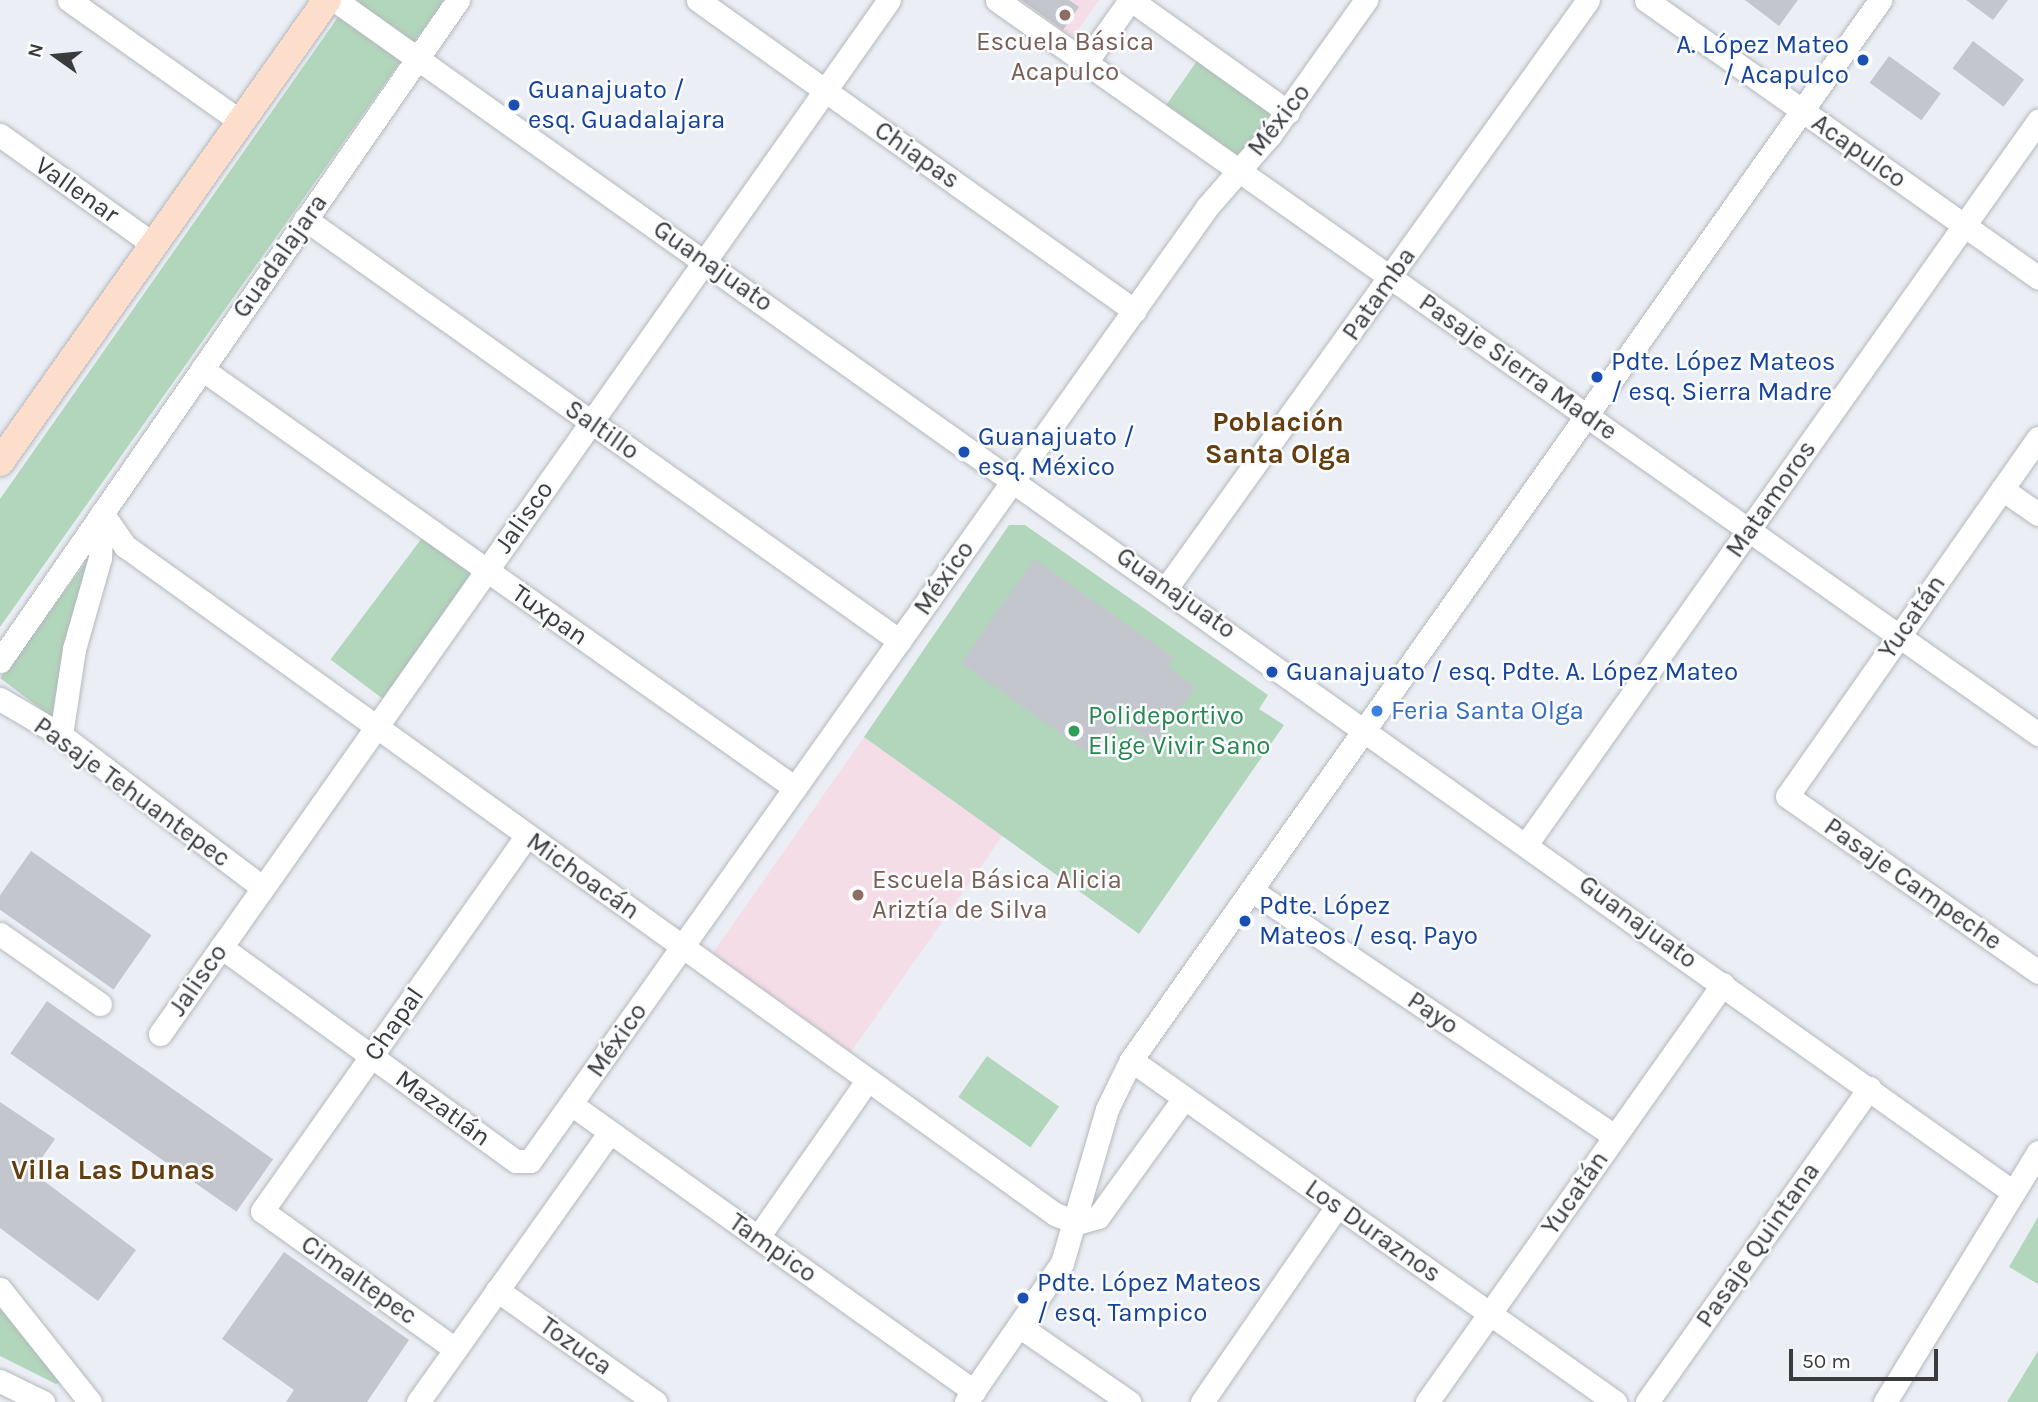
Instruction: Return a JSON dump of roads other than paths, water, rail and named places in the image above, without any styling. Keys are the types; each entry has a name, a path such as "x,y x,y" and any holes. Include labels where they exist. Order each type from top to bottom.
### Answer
{"main road":[{"path":"0,462 327,0"}],"street":[{"path":"69,0 241,122"},
{"name":"Guanajuato","path":"335,0 1366,727 2013,1192"},
{"name":"Guadalajara","path":"0,661 458,0"},
{"name":"Chiapas","path":"698,0 1135,311"},
{"name":"Jalisco","path":"160,1034 889,0"},
{"name":"Pasaje Sierra Madre","path":"998,0 2038,734"},
{"path":"1086,62 1130,0 1287,112"},
{"name":"México","path":"530,1161 1014,478 1239,170 1287,112 1366,0"},
{"name":"Patamba","path":"1167,587 1588,0"},
{"name":"Acapulco","path":"1646,0 2038,278"},
{"path":"970,1397 1055,1275 1077,1223 1107,1109 1131,1060 1880,0"},
{"name":"Matamoros","path":"1527,843 2038,121"},
{"name":"Vallenar","path":"0,135 154,245"},
{"name":"Saltillo","path":"305,219 900,641"},
{"name":"Tuxpan","path":"202,369 795,788"},
{"name":"Yucatán","path":"1787,796 2038,438"},
{"path":"2002,489 2038,514"},
{"path":"61,735 74,649 100,558 102,513"},
{"name":"Michoacán","path":"102,513 124,546 375,729 1044,1208 1077,1223"},
{"name":"Pasaje Tehuantepec","path":"0,699 61,735 263,888"},
{"name":"Pasaje Campeche","path":"1787,796 2038,972"},
{"name":"Chapal","path":"262,1211 527,836"},
{"name":"Payo","path":"1251,890 1615,1136"},
{"path":"0,934 100,1004"},
{"name":"Mazatlán","path":"221,947 516,1161 530,1161"},
{"name":"Yucatán","path":"1427,1402 1723,984"},
{"name":"Los Duraznos","path":"1131,1060 1615,1402"},
{"path":"758,1237 867,1081"},
{"name":"Pasaje Quintana","path":"1647,1402 1869,1088"},
{"path":"1077,1223 1098,1217 1184,1098"},
{"name":"Tampico","path":"571,1104 758,1237 970,1397"},
{"path":"418,1402 610,1132"},
{"path":"1885,1402 2038,1152"},
{"path":"1202,1402 1337,1206"},
{"name":"Cimaltepec","path":"262,1211 455,1349"},
{"path":"0,1289 90,1402"},
{"name":"Tozuca","path":"498,1290 651,1401"},
{"path":"1019,1326 1129,1402"},
{"path":"0,1381 43,1402"}],"place":[{"name":"Escuela Básica Acapulco","path":"1065,15"},
{"name":"A. López Mateo / Acapulco","path":"1863,60"},
{"name":"Guanajuato / esq. Guadalajara","path":"514,105"},
{"name":"Pdte. López Mateos / esq. Sierra Madre","path":"1597,377"},
{"name":"Guanajuato / esq. México","path":"964,452"},
{"name":"Guanajuato / esq. Pdte. A. López Mateo","path":"1272,672"},
{"name":"Feria Santa Olga","path":"1377,711"},
{"name":"Polideportivo Elige Vivir Sano","path":"1074,731"},
{"name":"Escuela Básica Alicia Ariztía de Silva","path":"858,895"},
{"name":"Pdte. López Mateos / esq. Payo","path":"1245,921"},
{"name":"Pdte. López Mateos / esq. Tampico","path":"1023,1298"}],"district":[{"name":"Población Santa Olga","path":"1278,438"},
{"name":"Villa Las Dunas","path":"113,1170"}]}
